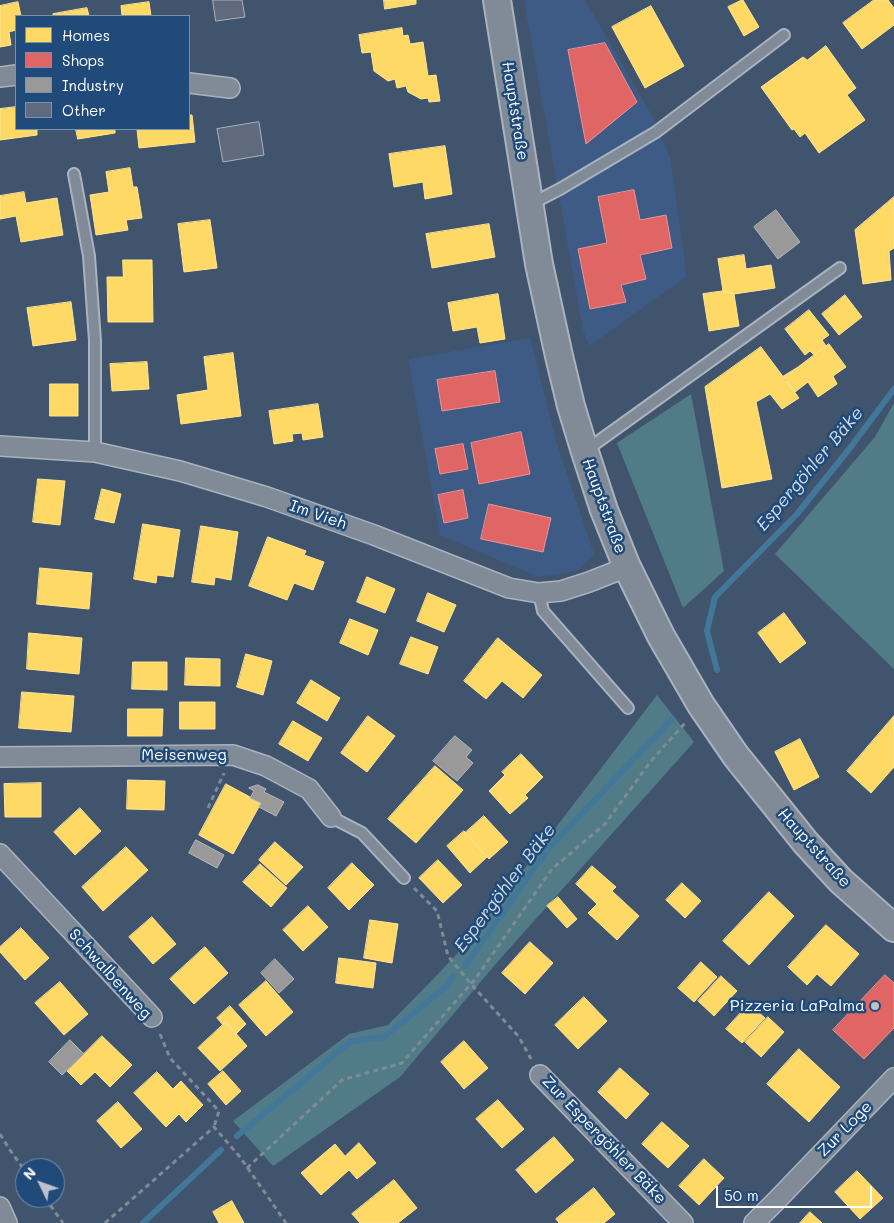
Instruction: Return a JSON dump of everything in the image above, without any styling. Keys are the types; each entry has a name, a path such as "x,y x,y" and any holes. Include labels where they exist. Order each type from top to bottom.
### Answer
{"main road":[{"name":"Hauptstraße","path":"496,0 540,264 558,356 585,452 604,510 626,567 661,636 701,706 736,756 806,843 841,881 894,928"}],"street":[{"path":"0,78 15,75"},
{"path":"190,83 230,88"},
{"name":"Im Vieh","path":"0,446 95,452 180,471 267,497 374,534 508,588 539,593 561,591 626,567"},
{"name":"Meisenweg","path":"0,757 233,754 266,766 308,789 331,817"},
{"name":"Schwalbenweg","path":"0,854 152,1017"},
{"name":"Zur Espergöhler Bäke","path":"540,1075 684,1223"},
{"name":"Zur Loge","path":"754,1223 894,1078"},
{"path":"0,1207 7,1223"}],"lane":[{"path":"530,204 560,189 656,132 784,35"},
{"path":"74,174 89,256 95,340 95,452"},
{"path":"585,452 840,268"},
{"path":"539,593 543,611 628,708"},
{"name":"Meisenweg","path":"331,817 362,833 404,878"}],"path":[{"path":"248,1168 342,1080 402,1063 476,978 552,869 605,824 651,761 688,720"},
{"path":"208,808 233,754"},
{"path":"404,878 437,911 448,956 471,984"},
{"name":"Zur Espergöhler Bäke","path":"471,984 519,1037 540,1075"},
{"name":"Schwalbenweg","path":"152,1017 170,1058 219,1111 214,1127"},
{"path":"105,1223 214,1127 240,1157 286,1223"},
{"path":"0,1134 16,1158"},
{"path":"52,1208 63,1223"}],"shaded area":[{"path":"524,0 585,0 652,116 670,157 687,276 589,346 583,330"},
{"path":"530,338 556,441 594,554 577,571 539,577 440,535 408,359"}],"green space":[{"path":"691,394 724,571 683,608 617,443"},
{"path":"894,403 894,669 775,554 875,437"},
{"path":"657,695 694,742 500,959 400,1077 273,1166 233,1121 349,1034 388,1025 470,940"}],"building: Homes":[{"path":"384,0 416,0 416,4 385,9"},
{"path":"742,0 759,27 744,36 728,7"},
{"path":"874,0 888,0 894,8 894,25 862,49 843,23"},
{"path":"18,2 21,15 15,15 15,30 9,32 11,45 0,47 0,6"},
{"path":"149,2 151,15 122,15 121,6"},
{"path":"651,6 684,66 645,88 612,27"},
{"path":"87,8 89,15 53,15"},
{"path":"402,28 403,36 408,35 410,44 423,42 428,76 436,75 440,101 429,102 428,98 421,99 408,92 406,86 397,88 395,79 388,81 374,71 371,52 362,53 359,35"},
{"path":"826,46 856,88 847,95 865,120 819,153 805,133 800,137 794,129 792,130 761,87 803,57 807,60"},
{"path":"15,107 15,130 37,130 37,135 0,140 0,109"},
{"path":"190,115 192,115 195,142 139,148 137,130 190,130"},
{"path":"76,130 115,130 115,133 78,139"},
{"path":"445,146 452,194 425,199 423,182 394,187 389,154"},
{"path":"130,168 133,187 137,187 142,218 126,220 128,230 96,235 90,195 109,192 106,172"},
{"path":"24,192 26,203 57,198 63,235 21,242 16,216 0,219 0,196"},
{"path":"894,197 894,248 889,251 891,280 863,284 855,230"},
{"path":"210,220 217,268 184,272 178,224"},
{"path":"489,224 495,257 432,268 426,234"},
{"path":"744,255 746,269 771,265 775,288 734,294 723,291 718,259"},
{"path":"123,260 152,260 153,322 108,322 107,277 123,277"},
{"path":"723,291 734,294 739,326 709,331 703,294"},
{"path":"498,294 505,339 480,343 477,327 453,331 448,303"},
{"path":"845,295 862,317 839,335 822,314"},
{"path":"71,302 76,340 33,346 27,308"},
{"path":"809,310 829,335 822,340 826,346 814,355 810,351 805,355 785,329"},
{"path":"829,344 846,367 833,376 837,384 818,397 808,382 795,392 782,377"},
{"path":"761,347 799,398 782,409 770,394 756,402 772,479 722,488 705,387"},
{"path":"233,353 241,416 181,424 177,395 208,390 204,357"},
{"path":"147,362 149,389 112,391 110,364"},
{"path":"50,384 78,384 78,416 50,416"},
{"path":"318,404 323,437 303,440 302,433 292,434 293,441 274,444 269,411"},
{"path":"38,479 65,481 60,525 33,522"},
{"path":"102,489 121,494 114,523 95,519"},
{"path":"143,524 180,530 173,577 157,575 156,583 134,579"},
{"path":"201,526 238,532 231,580 215,577 214,585 192,582"},
{"path":"268,537 306,551 304,555 324,562 313,590 294,583 287,600 249,586"},
{"path":"40,568 92,573 89,609 37,604"},
{"path":"367,577 395,589 385,613 357,602"},
{"path":"428,593 456,605 444,632 417,621"},
{"path":"784,613 806,643 780,663 758,633"},
{"path":"350,619 378,630 368,655 340,643"},
{"path":"29,633 82,638 79,674 27,669"},
{"path":"411,637 438,647 428,674 400,664"},
{"path":"498,638 542,675 523,698 502,681 486,699 464,681"},
{"path":"246,654 272,661 263,695 237,687"},
{"path":"186,658 220,659 220,686 185,685"},
{"path":"133,662 167,662 167,690 132,689"},
{"path":"311,680 340,698 327,721 297,703"},
{"path":"22,692 74,696 71,732 19,728"},
{"path":"180,702 215,702 215,729 180,729"},
{"path":"128,709 163,709 162,736 128,736"},
{"path":"368,716 395,736 367,772 341,753"},
{"path":"894,716 894,767 871,793 847,771"},
{"path":"293,721 322,738 308,761 279,744"},
{"path":"800,739 819,777 794,790 775,752"},
{"path":"521,754 543,777 525,795 528,798 510,814 489,791 505,775 502,772"},
{"path":"435,766 463,790 416,843 388,819"},
{"path":"128,780 165,781 164,810 127,809"},
{"path":"41,783 41,817 5,817 4,784"},
{"path":"226,784 261,803 233,854 199,835"},
{"path":"80,808 101,831 75,855 54,832"},
{"path":"484,816 508,842 489,859 465,833"},
{"path":"464,831 487,857 470,873 447,846"},
{"path":"275,842 303,867 286,885 259,860"},
{"path":"126,847 148,870 103,911 82,887"},
{"path":"438,860 462,885 443,903 419,878"},
{"path":"352,863 374,885 349,910 328,888"},
{"path":"260,864 287,888 271,907 243,882"},
{"path":"592,866 616,887 612,891 639,916 617,940 588,913 597,904 576,884"},
{"path":"682,883 701,901 685,918 666,900"},
{"path":"769,892 794,916 749,965 723,941"},
{"path":"558,897 577,919 567,928 547,906"},
{"path":"308,906 328,927 303,951 283,930"},
{"path":"152,917 176,944 153,964 129,937"},
{"path":"370,920 398,924 392,963 364,958"},
{"path":"826,925 859,954 831,986 817,974 807,985 788,967"},
{"path":"21,928 49,958 25,980 0,952 0,947"},
{"path":"530,942 553,963 525,994 502,973"},
{"path":"205,947 228,973 194,1004 170,979"},
{"path":"339,958 376,963 373,988 336,983"},
{"path":"701,962 717,977 694,1002 678,988"},
{"path":"721,976 737,991 714,1016 698,1001"},
{"path":"266,981 293,1012 266,1036 239,1005"},
{"path":"60,982 88,1014 64,1035 35,1003"},
{"path":"584,997 607,1021 578,1049 555,1025"},
{"path":"749,1004 765,1018 742,1043 726,1029"},
{"path":"230,1006 246,1024 236,1034 226,1022 223,1025 217,1018"},
{"path":"768,1017 784,1032 761,1057 745,1042"},
{"path":"226,1022 247,1046 220,1071 198,1048"},
{"path":"102,1036 132,1065 110,1087 95,1072 81,1085 67,1071"},
{"path":"464,1041 488,1068 464,1089 441,1062"},
{"path":"799,1049 840,1087 809,1122 767,1084"},
{"path":"620,1068 649,1094 626,1119 598,1092"},
{"path":"223,1071 241,1091 226,1105 208,1084"},
{"path":"157,1072 173,1089 181,1081 203,1105 186,1122 179,1114 166,1127 134,1093"},
{"path":"498,1100 524,1129 502,1148 476,1119"},
{"path":"118,1102 142,1129 121,1148 97,1121"},
{"path":"662,1122 689,1146 668,1168 642,1144"},
{"path":"554,1137 574,1160 536,1193 516,1170"},
{"path":"359,1143 376,1163 357,1179 349,1170 321,1195 301,1173 335,1144 345,1156"},
{"path":"704,1159 724,1178 699,1205 679,1186"},
{"path":"857,1171 883,1198 860,1219 835,1192"},
{"path":"394,1180 417,1208 398,1223 360,1223 352,1214"},
{"path":"594,1188 615,1214 604,1223 559,1223 556,1219"},
{"path":"232,1201 244,1223 219,1223 213,1212"},
{"path":"810,1212 822,1223 800,1223"}],"building: Shops":[{"path":"605,43 637,102 586,144 568,50"},
{"path":"634,190 640,220 666,215 672,248 640,255 646,279 621,285 626,302 590,309 578,249 607,243 598,197"},
{"path":"495,371 500,402 442,411 437,380"},
{"path":"521,432 530,474 479,484 471,443"},
{"path":"463,444 468,469 440,474 435,449"},
{"path":"463,490 468,518 444,523 438,495"},
{"path":"489,504 551,518 543,552 481,539"},
{"name":"Pizzeria LaPalma","path":"885,975 894,983 894,1028 864,1059 833,1030"}],"building: Industry":[{"path":"776,210 800,242 778,259 754,227"},
{"path":"455,736 472,750 466,757 473,763 457,781 433,761"},
{"path":"258,785 266,789 264,792 284,802 276,816 259,807 261,803 250,798 254,791 249,788"},
{"path":"196,840 224,855 217,868 189,853"},
{"path":"275,959 294,979 279,993 261,973"},
{"path":"70,1040 84,1054 62,1075 49,1062"}],"building: Other":[{"path":"213,0 242,0 245,17 216,21"},
{"path":"259,122 264,155 223,162 217,129"}],"waterway":[{"name":"Espergöhler Bäke","path":"717,670 707,631 715,597 797,514 894,389"},
{"name":"Espergöhler Bäke","path":"465,966 548,849 672,719"},
{"name":"Espergöhler Bäke","path":"237,1136 351,1041 384,1037 442,990 453,977"},
{"name":"Espergöhler Bäke","path":"143,1223 221,1150"}],"place":[{"name":"Pizzeria LaPalma","path":"875,1006"}]}
